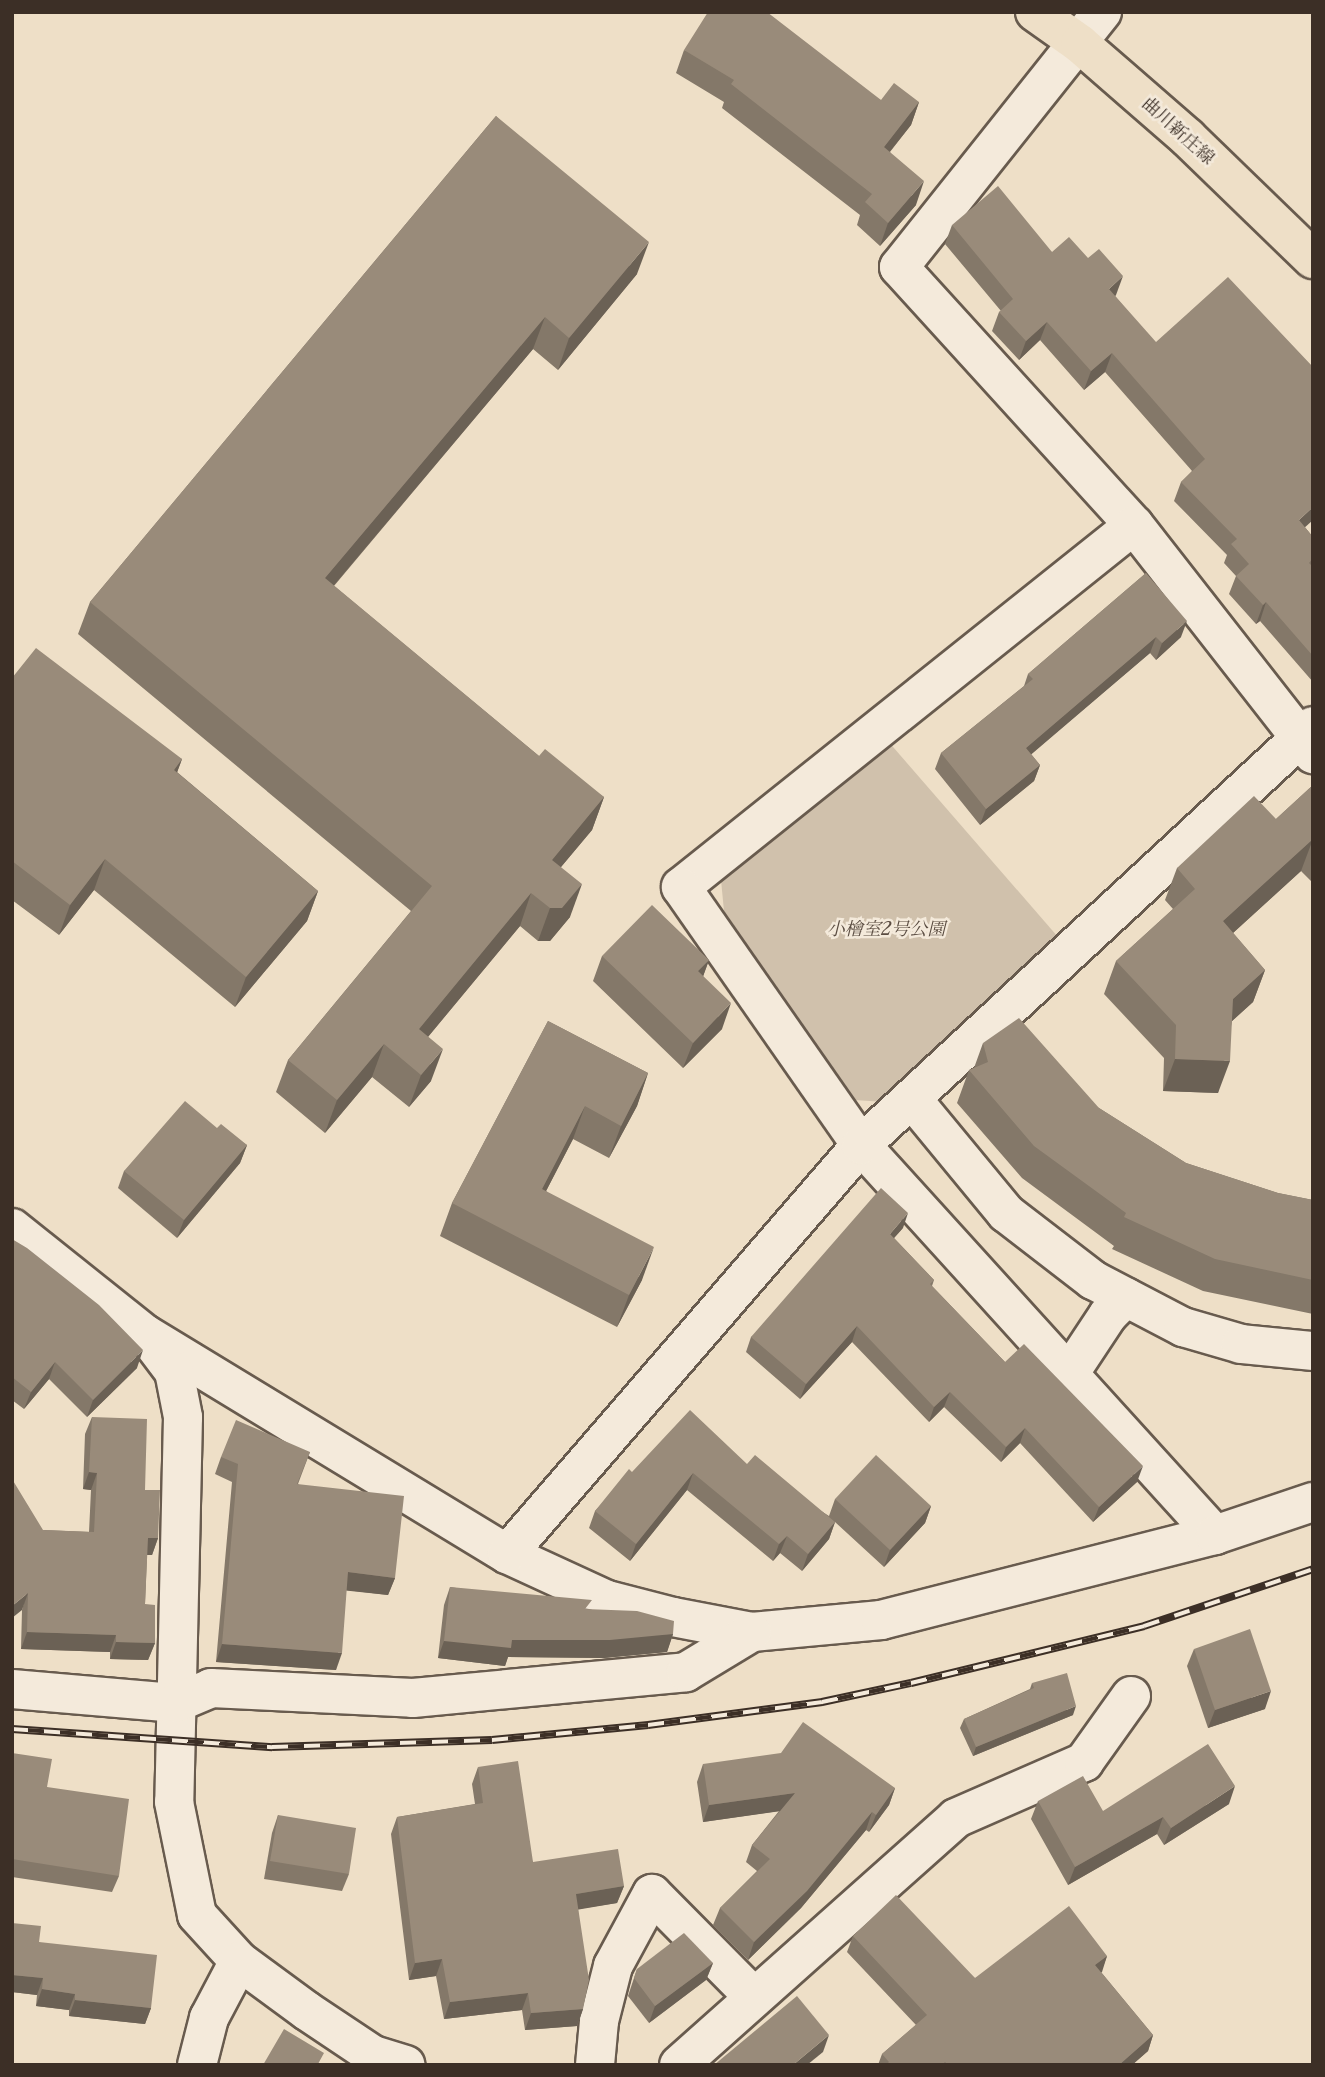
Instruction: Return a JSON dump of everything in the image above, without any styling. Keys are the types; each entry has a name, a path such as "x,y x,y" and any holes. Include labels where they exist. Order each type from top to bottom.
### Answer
{"main road":[{"name":"曲川新庄線","path":"1035,12 1080,44 1188,138 1313,258"}],"street":[{"path":"507,1554 861,1145 1308,740 1134,525 899,267 1080,44 1102,12"},
{"path":"1134,525 681,887 861,1145 1214,1535"},
{"path":"912,1099 1006,1213 1093,1280 1183,1327 1241,1344 1313,1351"},
{"path":"12,1228 145,1334 507,1554 607,1600 752,1632 881,1620 1214,1535 1313,1502"},
{"path":"1069,1374 1108,1315 1126,1297"},
{"path":"145,1334 174,1371 183,1417 174,1802 197,1915 239,1961 373,2055 405,2065"},
{"path":"12,1689 176,1703 211,1688 413,1698 686,1672 752,1632"},
{"path":"679,2065 956,1818 1084,1762 1131,1696"},
{"path":"595,2065 599,2021 613,1966 652,1894 754,1997"},
{"path":"197,2065 209,2018 239,1961"}],"green space":[{"name":"小檜室2号公園","path":"887,740 1058,937 885,1102 854,1100 724,911 721,880"}],"building":[{"path":"708,12 767,12 881,100 894,83 919,102 884,147 924,181 888,223 865,202 872,194 731,84 734,80 684,50"},
{"path":"496,116 649,242 569,338 545,317 325,578 539,756 545,749 604,797 552,860 582,884 562,908 550,908 531,893 419,1029 443,1049 421,1075 384,1044 337,1100 288,1060 432,886 90,602"},
{"path":"998,186 1052,252 1069,237 1088,258 1099,249 1123,276 1109,289 1156,342 1228,277 1313,367 1313,507 1299,520 1313,537 1313,558 1309,563 1313,567 1313,656 1266,602 1263,605 1236,576 1249,564 1231,544 1237,539 1181,482 1205,459 1112,353 1091,371 1047,322 1026,341 999,312 1013,299 952,225"},
{"path":"1146,573 1187,621 1162,643 1156,637 1026,748 1040,765 986,809 941,753 1033,679 1028,674"},
{"path":"36,648 182,759 174,770 318,891 246,977 105,859 70,905 12,861 12,678"},
{"path":"1313,785 1313,839 1223,921 1265,970 1233,999 1230,1061 1175,1059 1176,1025 1116,961 1195,889 1177,868 1254,796 1276,819"},
{"path":"652,905 709,960 698,971 731,1003 693,1043 602,956"},
{"path":"1019,1018 1099,1108 1186,1163 1278,1193 1313,1200 1313,1280 1215,1259 1124,1217 1126,1213 1034,1146 969,1070 988,1062 983,1043"},
{"path":"548,1021 648,1073 621,1126 585,1106 542,1189 654,1247 629,1295 452,1203"},
{"path":"185,1101 217,1128 221,1124 247,1145 184,1220 124,1171"},
{"path":"881,1188 908,1213 890,1234 934,1280 930,1284 1005,1362 1024,1344 1143,1466 1099,1507 1025,1428 1006,1447 950,1392 934,1407 857,1326 806,1384 751,1337"},
{"path":"12,1239 99,1305 143,1350 93,1400 55,1362 31,1392 12,1377"},
{"path":"690,1410 747,1464 755,1455 835,1522 808,1554 787,1536 779,1544 693,1473 636,1544 595,1511 629,1469 632,1472"},
{"path":"92,1417 147,1419 145,1490 160,1490 158,1538 148,1538 145,1604 155,1605 155,1643 116,1642 116,1635 27,1632 28,1593 12,1606 12,1479 43,1530 94,1532 97,1473 89,1472"},
{"path":"236,1420 310,1452 297,1484 404,1496 395,1578 348,1572 342,1653 222,1644 238,1464 221,1457"},
{"path":"876,1455 931,1506 890,1550 835,1499"},
{"path":"450,1587 592,1600 585,1609 637,1611 674,1621 673,1634 610,1640 512,1640 511,1648 444,1641"},
{"path":"1250,1629 1271,1691 1215,1710 1194,1649"},
{"path":"1067,1673 1076,1706 976,1747 964,1719 1034,1688 1032,1683"},
{"path":"803,1722 895,1788 876,1815 872,1812 807,1891 754,1942 720,1908 770,1859 752,1845 795,1793 709,1805 703,1764 781,1753"},
{"path":"1208,1744 1235,1786 1171,1828 1163,1817 1075,1867 1038,1801 1083,1776 1103,1811"},
{"path":"12,1753 52,1759 47,1787 129,1799 119,1876 12,1859"},
{"path":"518,1761 533,1862 618,1849 624,1886 576,1894 589,1980 583,2009 531,2013 528,1993 450,2002 442,1959 415,1963 397,1817 483,1803 478,1767"},
{"path":"278,1815 356,1828 349,1874 270,1861"},
{"path":"896,1895 975,1978 1069,1906 1107,1956 1095,1965 1153,2035 1119,2065 948,2065 945,2062 942,2065 886,2065 889,2062 882,2054 927,2015 853,1936"},
{"path":"12,1923 41,1926 39,1942 157,1955 151,2008 75,2000 75,1994 42,1989 43,1978 12,1975"},
{"path":"684,1933 713,1963 655,2006 634,1978 637,1969"},
{"path":"797,1996 829,2035 793,2065 714,2065"},
{"path":"284,2029 324,2053 319,2065 263,2065"}],"railway":[{"path":"12,1729 272,1747 492,1740 648,1725 822,1702 911,1683 1144,1626 1313,1569"}]}
